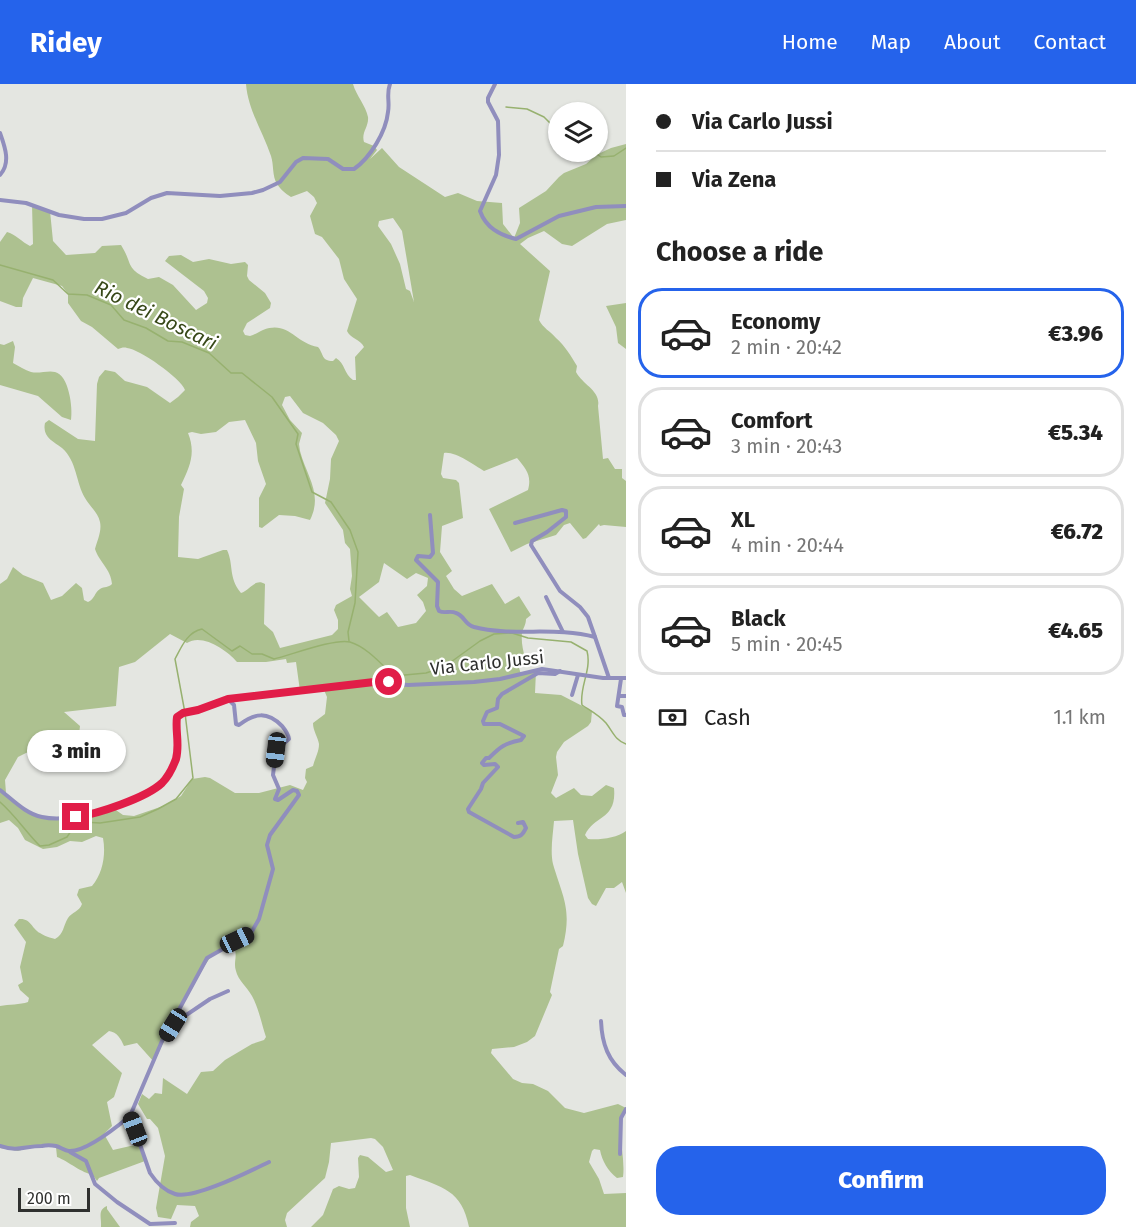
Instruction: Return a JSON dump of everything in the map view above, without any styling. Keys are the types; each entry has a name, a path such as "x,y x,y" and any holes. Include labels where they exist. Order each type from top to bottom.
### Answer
{"street":[{"path":"0,200 26,203 59,215 102,219 126,213 151,198 167,194 220,196 252,194 280,182 296,162 303,158 328,159 346,170 354,169 364,160 385,127 388,115 387,93 390,84"},
{"path":"495,84 488,102 498,121 500,137 498,167 480,212 490,226 500,235 516,239 559,216 596,207 626,206"},
{"path":"0,133 7,161 0,175"},
{"path":"515,523 562,510 566,511 566,517 532,541 531,545 560,591 580,607 588,617 609,678"},
{"name":"Via Carlo Jussi","path":"430,515 433,553 430,557 418,556 416,560 438,582 437,606 439,611 454,612 470,626 480,628 563,632 595,637"},
{"path":"546,597 563,632"},
{"name":"Via Carlo Jussi","path":"0,790 26,811 44,818 91,815 106,810 163,782 176,759 177,717 228,699 374,682 408,686 474,682 500,679 542,669 580,675 624,678"},
{"path":"518,823 523,822 526,828 524,833 514,837 469,812 468,809 482,789 483,783 498,766 482,763 507,742 521,740 524,736 500,724 489,725 484,724 483,721 487,712 497,708 498,699 502,694 538,673 555,674 560,671"},
{"path":"572,695 580,675"},
{"path":"624,678 617,706 622,707 626,715"},
{"path":"619,696 626,696"},
{"path":"69,1151 82,1148 108,1133 130,1116 162,1041 173,1025 207,958 250,933 259,919 273,869 267,845 270,834 299,795 293,790 278,800 275,799 279,789 273,775 276,750 289,739 288,734 273,717 266,715 254,716 236,724 234,705 228,699"},
{"path":"173,1025 210,999 228,991"},
{"path":"602,1021 603,1039 608,1056 614,1065 626,1075"},
{"path":"620,1154 621,1118 626,1109"},
{"path":"130,1116 150,1173 155,1181 176,1194 189,1195 216,1186 269,1162"},
{"path":"0,1146 22,1150 47,1145 69,1151 86,1161 95,1184 117,1202 150,1224 175,1223"}],"green space":[{"path":"246,84 353,84 368,117 364,142 374,146 377,150 370,159 382,148 399,167 445,197 458,193 477,201 502,203 503,224 514,238 520,223 519,208 546,191 564,173 588,162 608,162 608,149 626,144 626,220 607,224 572,246 562,244 544,231 520,244 550,271 539,320 565,348 577,366 576,372 579,377 597,396 603,459 608,458 615,469 622,469 622,478 626,481 626,527 600,526 599,524 583,539 570,523 564,525 556,535 527,544 511,552 489,509 528,490 529,476 525,469 517,458 484,471 459,456 444,453 441,474 443,478 456,480 459,483 463,518 442,526 440,552 452,571 446,576 454,589 462,596 492,584 505,604 519,596 531,615 526,619 522,633 525,658 517,662 521,674 536,671 535,693 561,695 592,711 591,722 588,726 564,742 557,752 558,775 551,793 556,798 574,788 581,795 592,796 606,785 614,788 614,798 609,812 585,835 588,839 603,839 626,831 626,893 622,882 614,888 606,888 596,906 588,898 573,820 554,821 552,859 565,904 567,922 550,992 552,995 535,1036 514,1047 492,1049 491,1053 513,1079 548,1091 565,1108 584,1113 618,1104 626,1108 621,1124 623,1177 617,1178 611,1172 600,1150 592,1151 589,1162 599,1179 604,1194 626,1193 626,1227 469,1227 466,1215 456,1197 441,1187 410,1175 406,1176 406,1208 410,1227 311,1227 323,1215 333,1189 339,1186 355,1188 359,1177 358,1158 360,1155 368,1157 386,1172 393,1170 383,1147 371,1138 331,1143 325,1178 287,1213 285,1220 287,1227 190,1227 191,1222 199,1216 195,1206 177,1205 171,1219 158,1217 156,1208 165,1156 158,1128 150,1119 147,1119 138,1104 142,1094 149,1099 155,1093 162,1094 163,1078 187,1094 201,1072 213,1071 225,1060 266,1037 254,1001 237,974 234,948 226,948 212,955 178,1013 154,1062 137,1043 124,1046 118,1036 109,1031 92,1045 122,1073 114,1097 107,1102 112,1126 104,1134 113,1150 139,1144 145,1161 99,1178 97,1181 92,1174 57,1157 56,1147 34,1146 18,1151 0,1148 0,1006 25,1003 29,998 18,985 23,982 20,967 26,942 14,925 19,919 23,919 43,935 55,939 58,937 68,918 82,904 77,895 79,889 92,886 99,875 104,850 103,838 96,836 82,842 70,841 57,847 43,849 25,840 18,828 9,820 0,823 0,584 7,579 13,567 23,575 43,583 51,600 62,596 76,583 82,588 84,600 88,602 100,589 112,584 95,549 100,529 99,518 82,492 71,459 47,435 44,428 45,423 49,420 78,439 95,441 97,384 105,370 115,372 125,381 147,387 170,403 185,390 176,379 150,359 133,350 118,349 92,327 81,321 68,303 68,294 62,286 33,278 23,298 22,307 0,301 0,242 7,232 30,246 33,244 32,204 50,211 53,241 66,255 95,253 102,246 121,245 130,265 136,272 148,279 159,277 173,285 196,310 207,303 208,298 204,291 165,261 169,256 181,255 193,262 209,259 231,264 245,262 248,265 249,280 265,293 271,303 270,308 247,323 243,331 245,335 250,336 272,328 285,330 310,345 318,347 326,360 333,361 336,358 350,378 356,380 355,357 364,347 347,331 357,299 344,279 339,259 322,237 315,234 310,216 317,203 314,197 307,191 291,197 277,184 271,156 253,112","holes":["393,218 402,231 414,302 410,291 406,289 400,264 391,244 378,226 379,221","290,396 303,413 323,423 339,441 331,459 325,503 343,530 345,543 350,549 352,596 336,605 334,610 338,620 338,629 332,635 280,648 273,632 264,624 265,584 255,583 241,593 234,582 227,550 198,559 178,557 179,517 184,489 181,485 192,453 188,433 216,432 229,422 245,420 256,443 258,461 266,484 259,498 259,527 262,528 279,515 310,520 315,502 300,451 302,433 290,420 282,405 285,397","384,563 407,579 416,573 428,578 427,586 417,595 426,611 416,623 398,627 387,612 379,617 359,597 379,582","170,634 187,643 193,640 207,641 237,662 286,659 287,663 296,662 300,691 324,690 327,697 325,714 313,723 319,747 313,766 306,769 307,782 303,790 290,785 259,793 235,793 205,777 192,779 181,796 166,805 134,816 123,815 113,808 77,816 48,819 32,814 6,793 5,780 18,757 28,752 51,748 79,735 80,726 64,712 116,706 119,667 135,662"]},
{"path":"626,303 626,349 618,343 616,327 606,306"},
{"path":"13,341 15,347 13,363 31,372 55,372 64,379 71,400 71,420 62,417 38,396 0,385 0,344 4,345"},
{"path":"107,1206 120,1227 101,1227 101,1212"}],"waterway":[{"path":"506,107 527,109 548,121"},
{"path":"608,156 614,156 626,148"},
{"name":"Rio dei Boscari","path":"0,265 53,280 68,294 87,295 111,305 124,320 146,328 168,341 182,342 209,353 231,373 242,373 272,397 298,434 296,444 312,492 331,502 350,530 358,552 355,603 348,632 349,641"},
{"path":"0,802 40,846 49,845 67,837 75,825 84,822 100,823 140,817 176,799 193,778 185,713 175,659 188,637 202,629 232,651 240,646 252,654 262,654 274,659 334,642 350,642 368,652 394,676 426,673 444,667 480,641 494,634 512,633 528,638 571,642 587,651 588,665 582,692 582,705 601,718 617,738 626,744"}],"route":[{"path":"76,817 106,810 157,787 163,782 176,759 178,732 176,722 177,717 183,713 228,699 389,682"}]}
